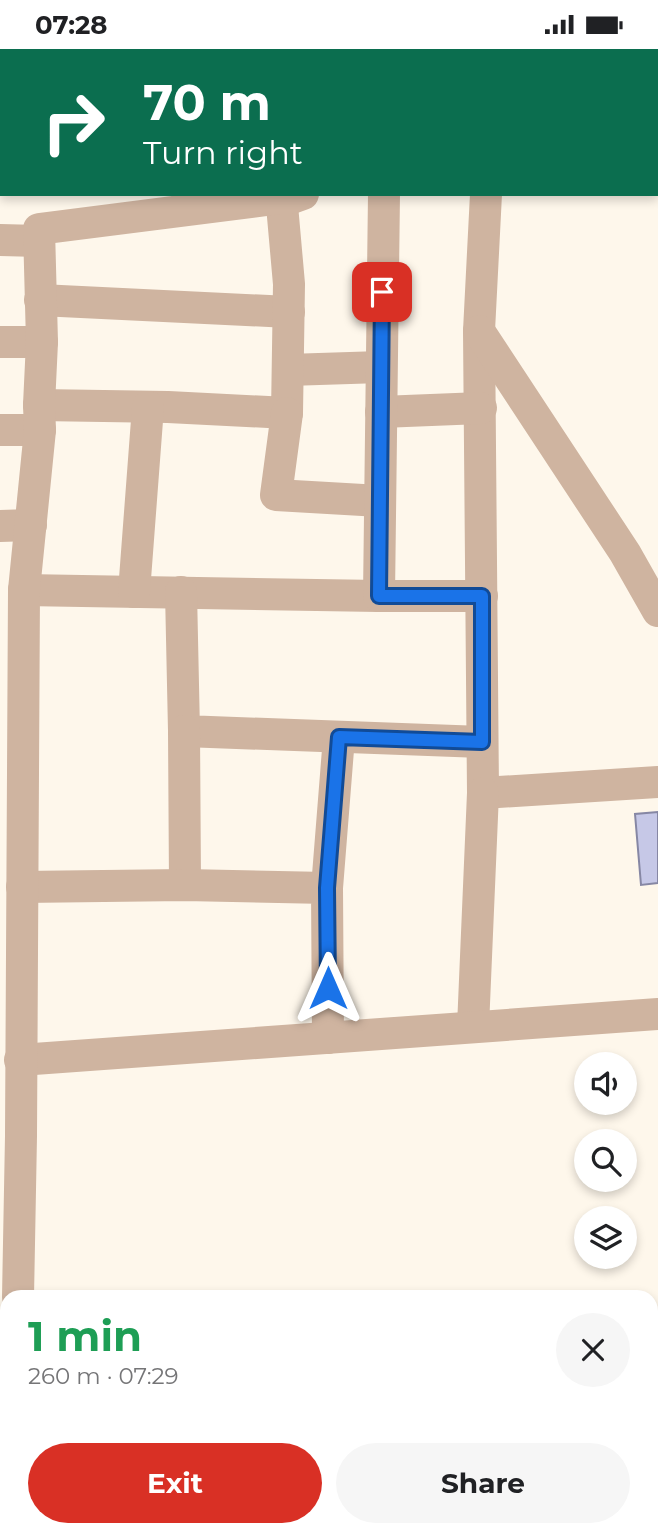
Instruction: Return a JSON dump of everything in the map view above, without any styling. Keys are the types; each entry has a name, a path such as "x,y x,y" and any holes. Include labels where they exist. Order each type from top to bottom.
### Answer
{"street":[{"path":"18,1290 10,1135 20,1060 22,887 11,829 24,590 15,526 39,417 42,342 39,229 282,196"},
{"path":"289,196 287,413 276,495 380,501"},
{"path":"379,596 384,196"},
{"path":"473,1027 483,793 480,331 486,196"},
{"path":"0,240 39,241"},
{"path":"40,300 289,312"},
{"path":"480,331 625,553 658,611"},
{"path":"0,342 42,342"},
{"path":"288,370 381,367"},
{"path":"0,431 39,417 148,407 287,413"},
{"path":"134,592 148,407"},
{"path":"381,412 481,408"},
{"path":"24,590 482,596"},
{"path":"181,592 185,885"},
{"path":"184,731 482,742"},
{"path":"328,1038 327,888 339,737"},
{"path":"483,793 658,782"},
{"path":"22,887 185,885 327,888"},
{"path":"20,1060 658,1014"}],"building":[{"path":"658,812 658,883 641,885 635,814"}],"route":[{"path":"328,988 327,888 339,737 482,742 482,596 379,596 382,292"}]}
